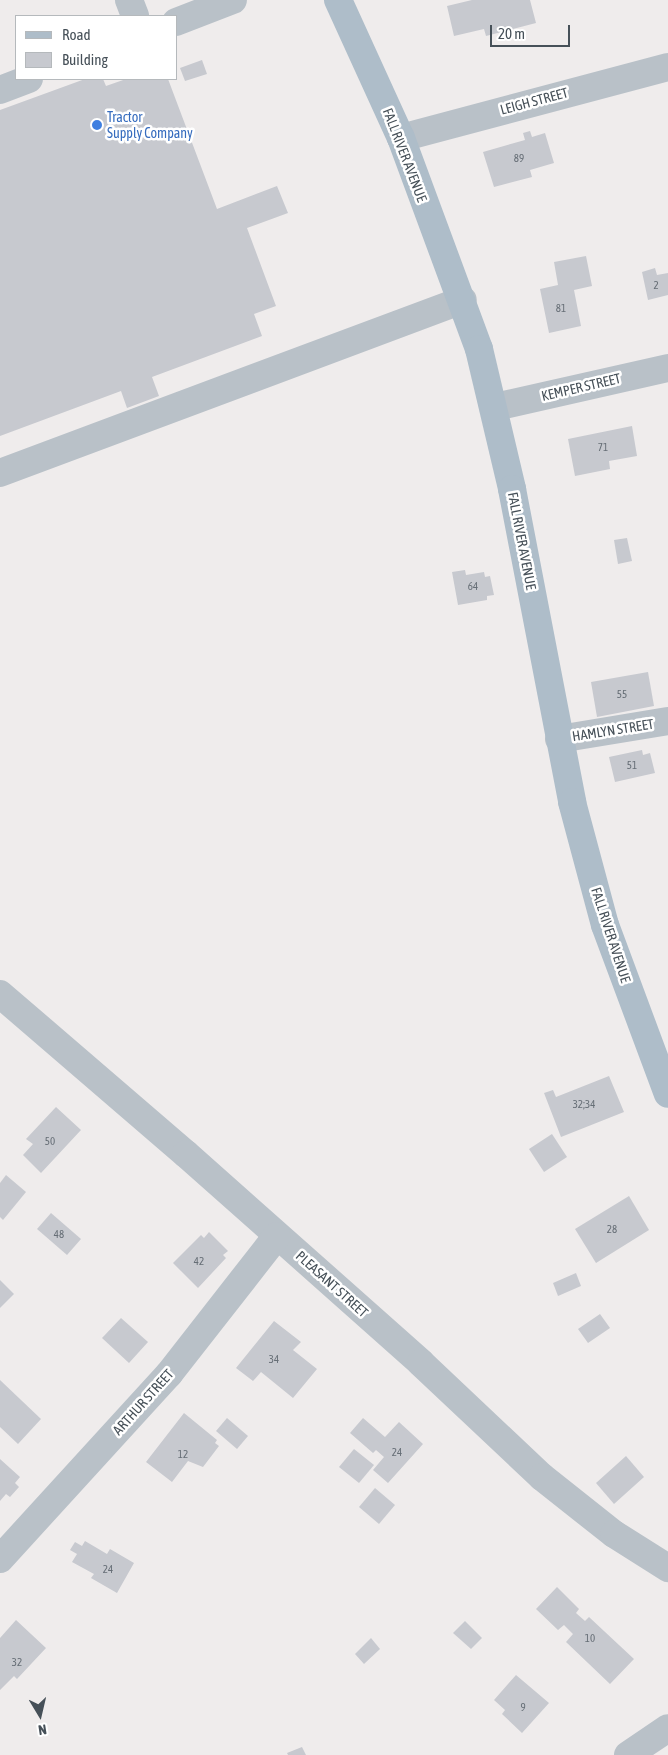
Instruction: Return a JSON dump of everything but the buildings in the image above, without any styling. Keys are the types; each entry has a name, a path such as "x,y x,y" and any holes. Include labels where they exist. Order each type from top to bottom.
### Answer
{"main road":[{"name":"FALL RIVER AVENUE","path":"338,0 401,138 426,213 463,300 495,406 572,802 605,926 668,1094"}],"street":[{"path":"129,0 135,15"},
{"path":"178,21 233,0"},
{"name":"LEIGH STREET","path":"401,138 668,67"},
{"path":"0,90 26,80"},
{"path":"0,473 463,300"},
{"name":"KEMPER STREET","path":"495,406 668,368"},
{"name":"HAMLYN STREET","path":"559,739 668,721"},
{"name":"PLEASANT STREET","path":"0,994 421,1363 542,1477 614,1534 668,1568"},
{"name":"ARTHUR STREET","path":"0,1559 169,1374 277,1236"},
{"path":"628,1755 668,1728"}],"place":[{"name":"Tractor Supply Company","path":"97,125"}]}
